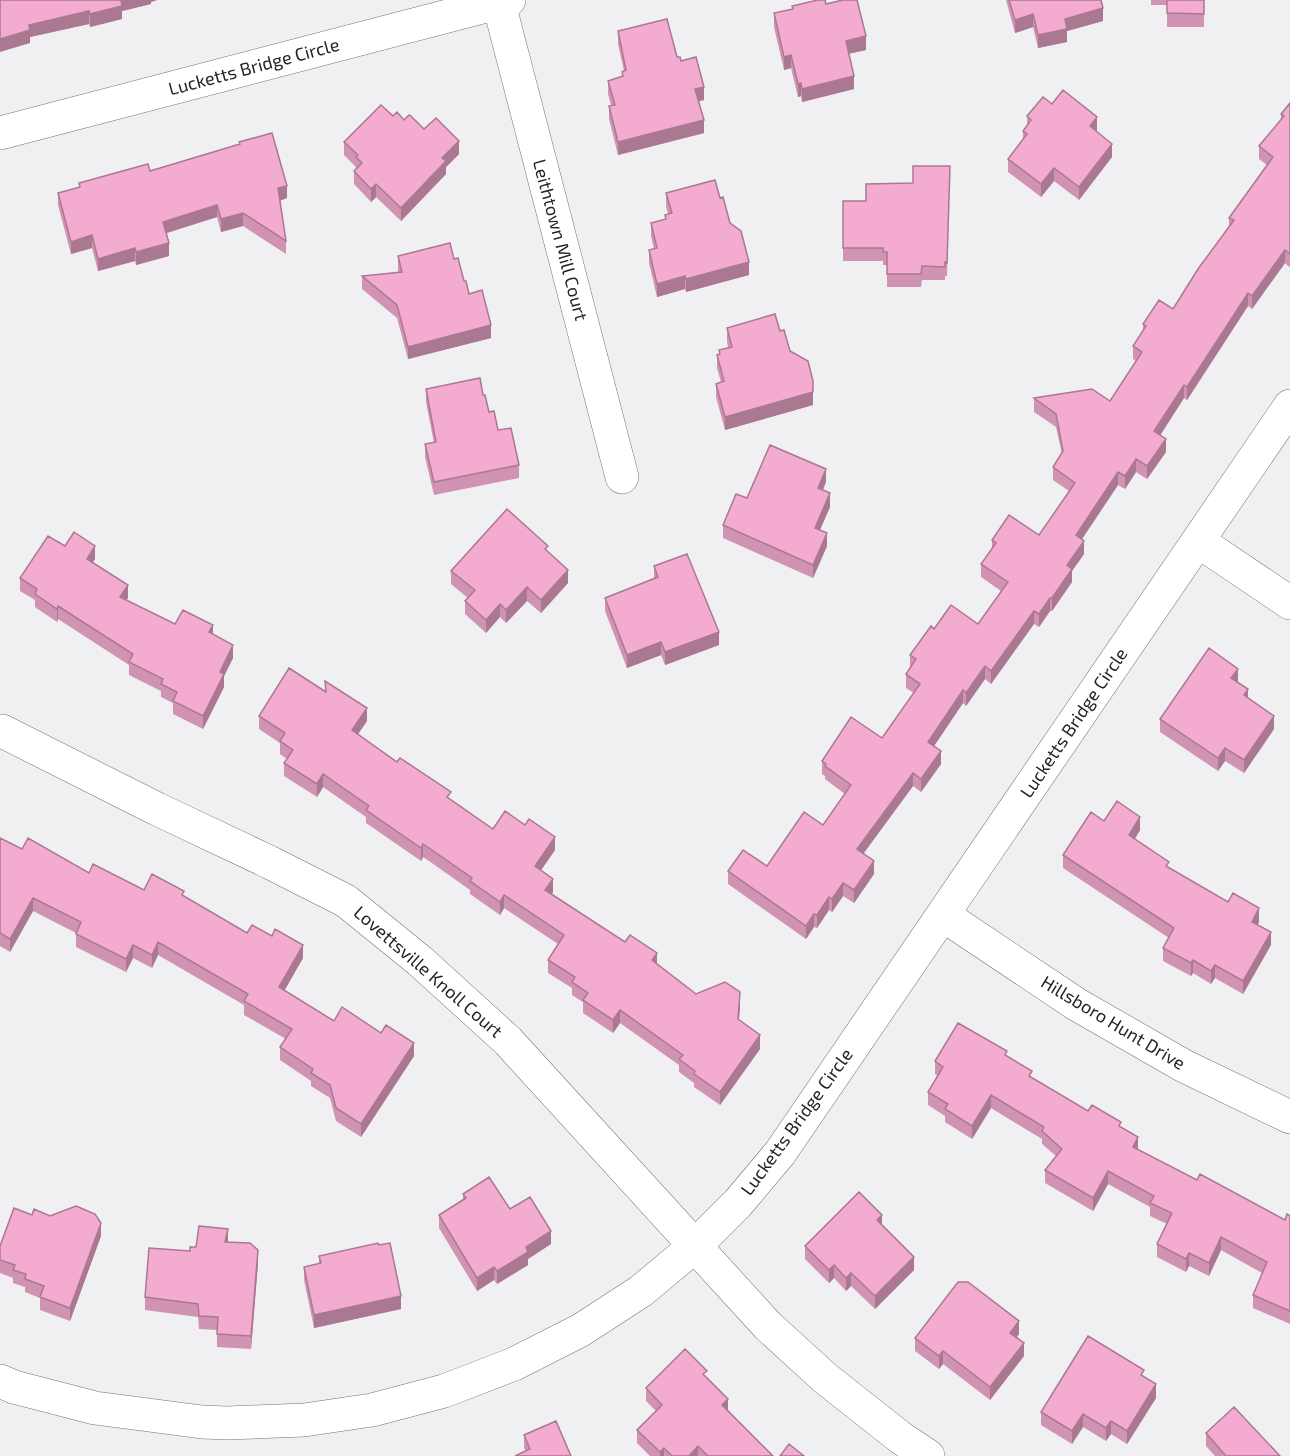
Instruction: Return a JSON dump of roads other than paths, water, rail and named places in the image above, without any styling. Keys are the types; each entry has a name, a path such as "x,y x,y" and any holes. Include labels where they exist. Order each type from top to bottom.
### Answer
{"street":[{"name":"Lucketts Bridge Circle","path":"0,133 502,1"},
{"name":"Leithtown Mill Court","path":"502,1 622,477"},
{"name":"Lucketts Bridge Circle","path":"0,1381 14,1387 95,1408 202,1422 304,1420 372,1410 444,1391 514,1364 591,1323 640,1291 695,1246 738,1203 780,1153 1290,406"},
{"path":"1198,541 1290,603"},
{"name":"Lovettsville Knoll Court","path":"2,731 346,901 420,961 508,1041 768,1326 825,1378 901,1438 928,1456"},
{"name":"Hillsboro Hunt Drive","path":"943,915 1076,1004 1184,1066 1290,1118"}]}
